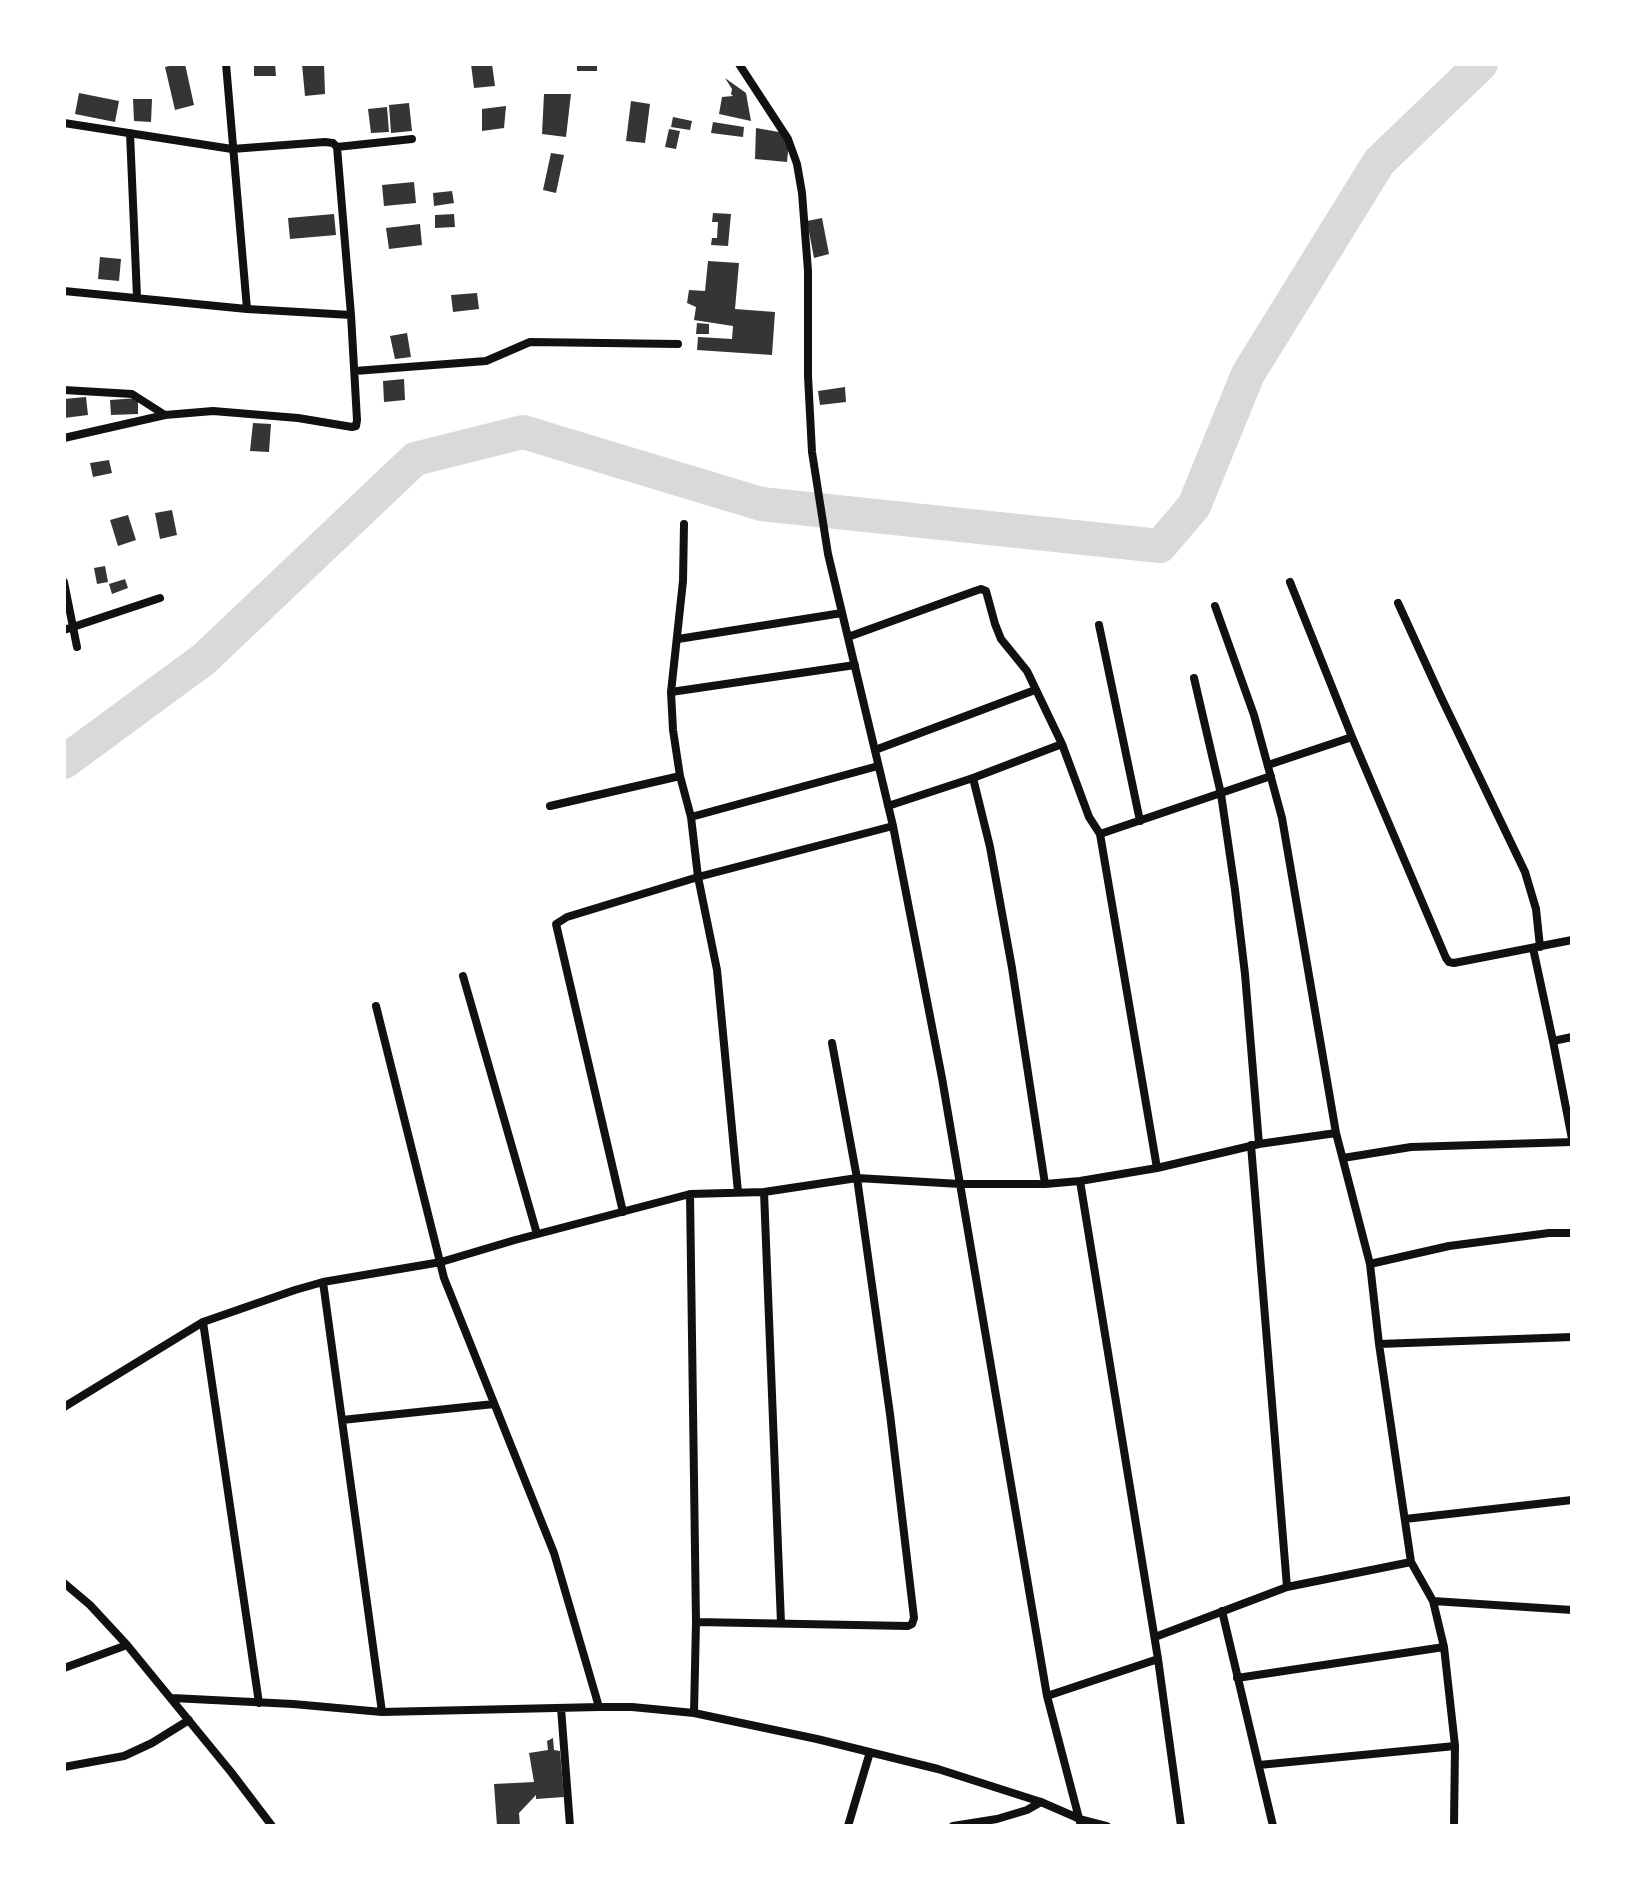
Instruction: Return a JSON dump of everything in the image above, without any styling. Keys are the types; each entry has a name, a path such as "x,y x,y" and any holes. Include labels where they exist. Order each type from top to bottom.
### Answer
{"street":[{"path":"226,64 247,309"},
{"path":"739,64 788,139 797,164 808,271 812,452 828,554 893,826 939,1063 1047,1696 1081,1822"},
{"path":"64,123 232,149 325,142 337,147 357,420 356,426 352,427 298,418 213,411 165,415 64,438"},
{"path":"130,133 137,297"},
{"path":"337,147 412,139"},
{"path":"64,291 247,309 351,315"},
{"path":"355,371 486,361 530,342 678,344"},
{"path":"64,390 132,394 165,415"},
{"path":"684,524 683,581 671,692 673,730 717,970 738,1192"},
{"path":"64,582 69,629 77,647"},
{"path":"1290,582 1352,737 1449,962 1572,940"},
{"path":"848,637 981,589 986,591 1001,639 1027,671 1062,744 1089,817 1100,834 1157,1168"},
{"path":"69,629 160,598"},
{"path":"1343,1158 1411,1147 1572,1140 1537,948 1536,909 1525,872 1398,603"},
{"path":"1215,606 1254,715 1282,818 1336,1133 1370,1264 1411,1562 1433,1601 1444,1647 1455,1746 1454,1826"},
{"path":"678,639 842,613"},
{"path":"1099,625 1140,821"},
{"path":"671,692 855,665"},
{"path":"1194,678 1221,794 1243,960 1287,1587"},
{"path":"875,750 1035,690"},
{"path":"1268,765 1352,737"},
{"path":"888,806 1062,744"},
{"path":"691,817 878,766"},
{"path":"550,806 680,776"},
{"path":"1100,834 1271,776"},
{"path":"973,778 990,847 1012,968 1045,1184"},
{"path":"623,1212 556,924 567,917 698,877 893,826"},
{"path":"463,976 537,1234"},
{"path":"376,1006 444,1278 554,1553 599,1707"},
{"path":"1553,1041 1572,1037"},
{"path":"696,1622 908,1626 914,1618 890,1414 857,1178 832,1043"},
{"path":"64,1407 203,1322 323,1282 441,1262 690,1194 764,1192 857,1178 960,1184 1080,1181 1157,1168 1255,1144 1336,1133"},
{"path":"1080,1181 1155,1637 1181,1826"},
{"path":"764,1192 781,1623"},
{"path":"690,1194 696,1622 694,1713"},
{"path":"1370,1264 1449,1246 1549,1233 1572,1233"},
{"path":"323,1282 382,1712"},
{"path":"203,1322 259,1703"},
{"path":"1379,1344 1572,1337"},
{"path":"342,1420 494,1404"},
{"path":"1405,1519 1572,1500"},
{"path":"1155,1637 1287,1587 1411,1562"},
{"path":"64,1583 90,1605 127,1645 272,1826"},
{"path":"1433,1601 1572,1610"},
{"path":"1222,1611 1273,1826"},
{"path":"64,1668 127,1645"},
{"path":"1237,1678 1444,1647"},
{"path":"1047,1696 1158,1659"},
{"path":"172,1698 382,1712 632,1707 694,1713 938,1769 1041,1802 1081,1822 1107,1826"},
{"path":"561,1708 570,1826"},
{"path":"64,1767 124,1756 189,1720"},
{"path":"1259,1765 1455,1746"},
{"path":"848,1826 870,1752"},
{"path":"953,1826 997,1819 1027,1810 1041,1802"}],"building":[{"path":"185,64 194,105 175,110 165,67"},
{"path":"254,64 275,64 276,76 254,76"},
{"path":"302,64 324,64 325,94 305,96"},
{"path":"471,64 492,64 495,86 474,88"},
{"path":"577,64 597,64 597,71 577,71"},
{"path":"725,78 746,93 751,121 719,114 722,97 733,96"},
{"path":"79,93 119,101 115,122 75,114"},
{"path":"544,94 571,94 566,137 542,134"},
{"path":"133,99 152,99 151,122 134,121"},
{"path":"631,101 650,104 645,143 626,141"},
{"path":"409,103 412,131 391,133 389,105"},
{"path":"506,106 504,128 482,131 482,109"},
{"path":"387,107 389,132 371,133 368,109"},
{"path":"673,117 692,121 690,130 671,127"},
{"path":"713,122 744,127 743,137 711,133"},
{"path":"756,128 779,132 789,142 787,162 755,159"},
{"path":"669,129 680,131 676,149 665,147"},
{"path":"551,153 564,155 556,193 543,190"},
{"path":"414,182 416,203 384,206 382,185"},
{"path":"452,191 454,203 434,206 433,193"},
{"path":"713,213 731,214 728,246 711,245 712,238 717,238 718,222 712,222"},
{"path":"334,214 336,235 290,239 288,218"},
{"path":"454,214 455,227 435,228 435,215"},
{"path":"822,218 829,254 814,258 807,221"},
{"path":"420,224 422,245 389,249 386,228"},
{"path":"100,257 121,259 119,281 98,279"},
{"path":"708,261 739,263 735,309 775,312 772,355 697,350 698,337 732,339 733,326 694,320 696,307 687,303 689,290 705,291"},
{"path":"477,293 479,309 453,312 451,295"},
{"path":"697,323 709,324 709,334 696,334"},
{"path":"407,333 411,357 395,359 390,336"},
{"path":"404,379 405,400 384,402 383,381"},
{"path":"845,387 846,402 820,405 818,391"},
{"path":"86,397 88,415 64,418 64,399"},
{"path":"138,398 138,414 111,415 110,400"},
{"path":"253,423 271,424 269,452 250,451"},
{"path":"109,460 112,473 93,477 90,463"},
{"path":"172,510 177,535 160,539 155,513"},
{"path":"128,515 136,540 118,546 110,520"},
{"path":"105,566 108,582 97,584 94,568"},
{"path":"125,579 128,588 112,594 109,584"},
{"path":"553,1738 554,1750 560,1751 564,1797 536,1799 536,1795 519,1813 520,1826 497,1826 494,1784 534,1782 529,1753 548,1750 547,1741"}],"waterway":[{"path":"64,762 204,659 415,459 523,432 761,504 1160,546 1194,506 1248,374 1379,162 1481,64"}]}
